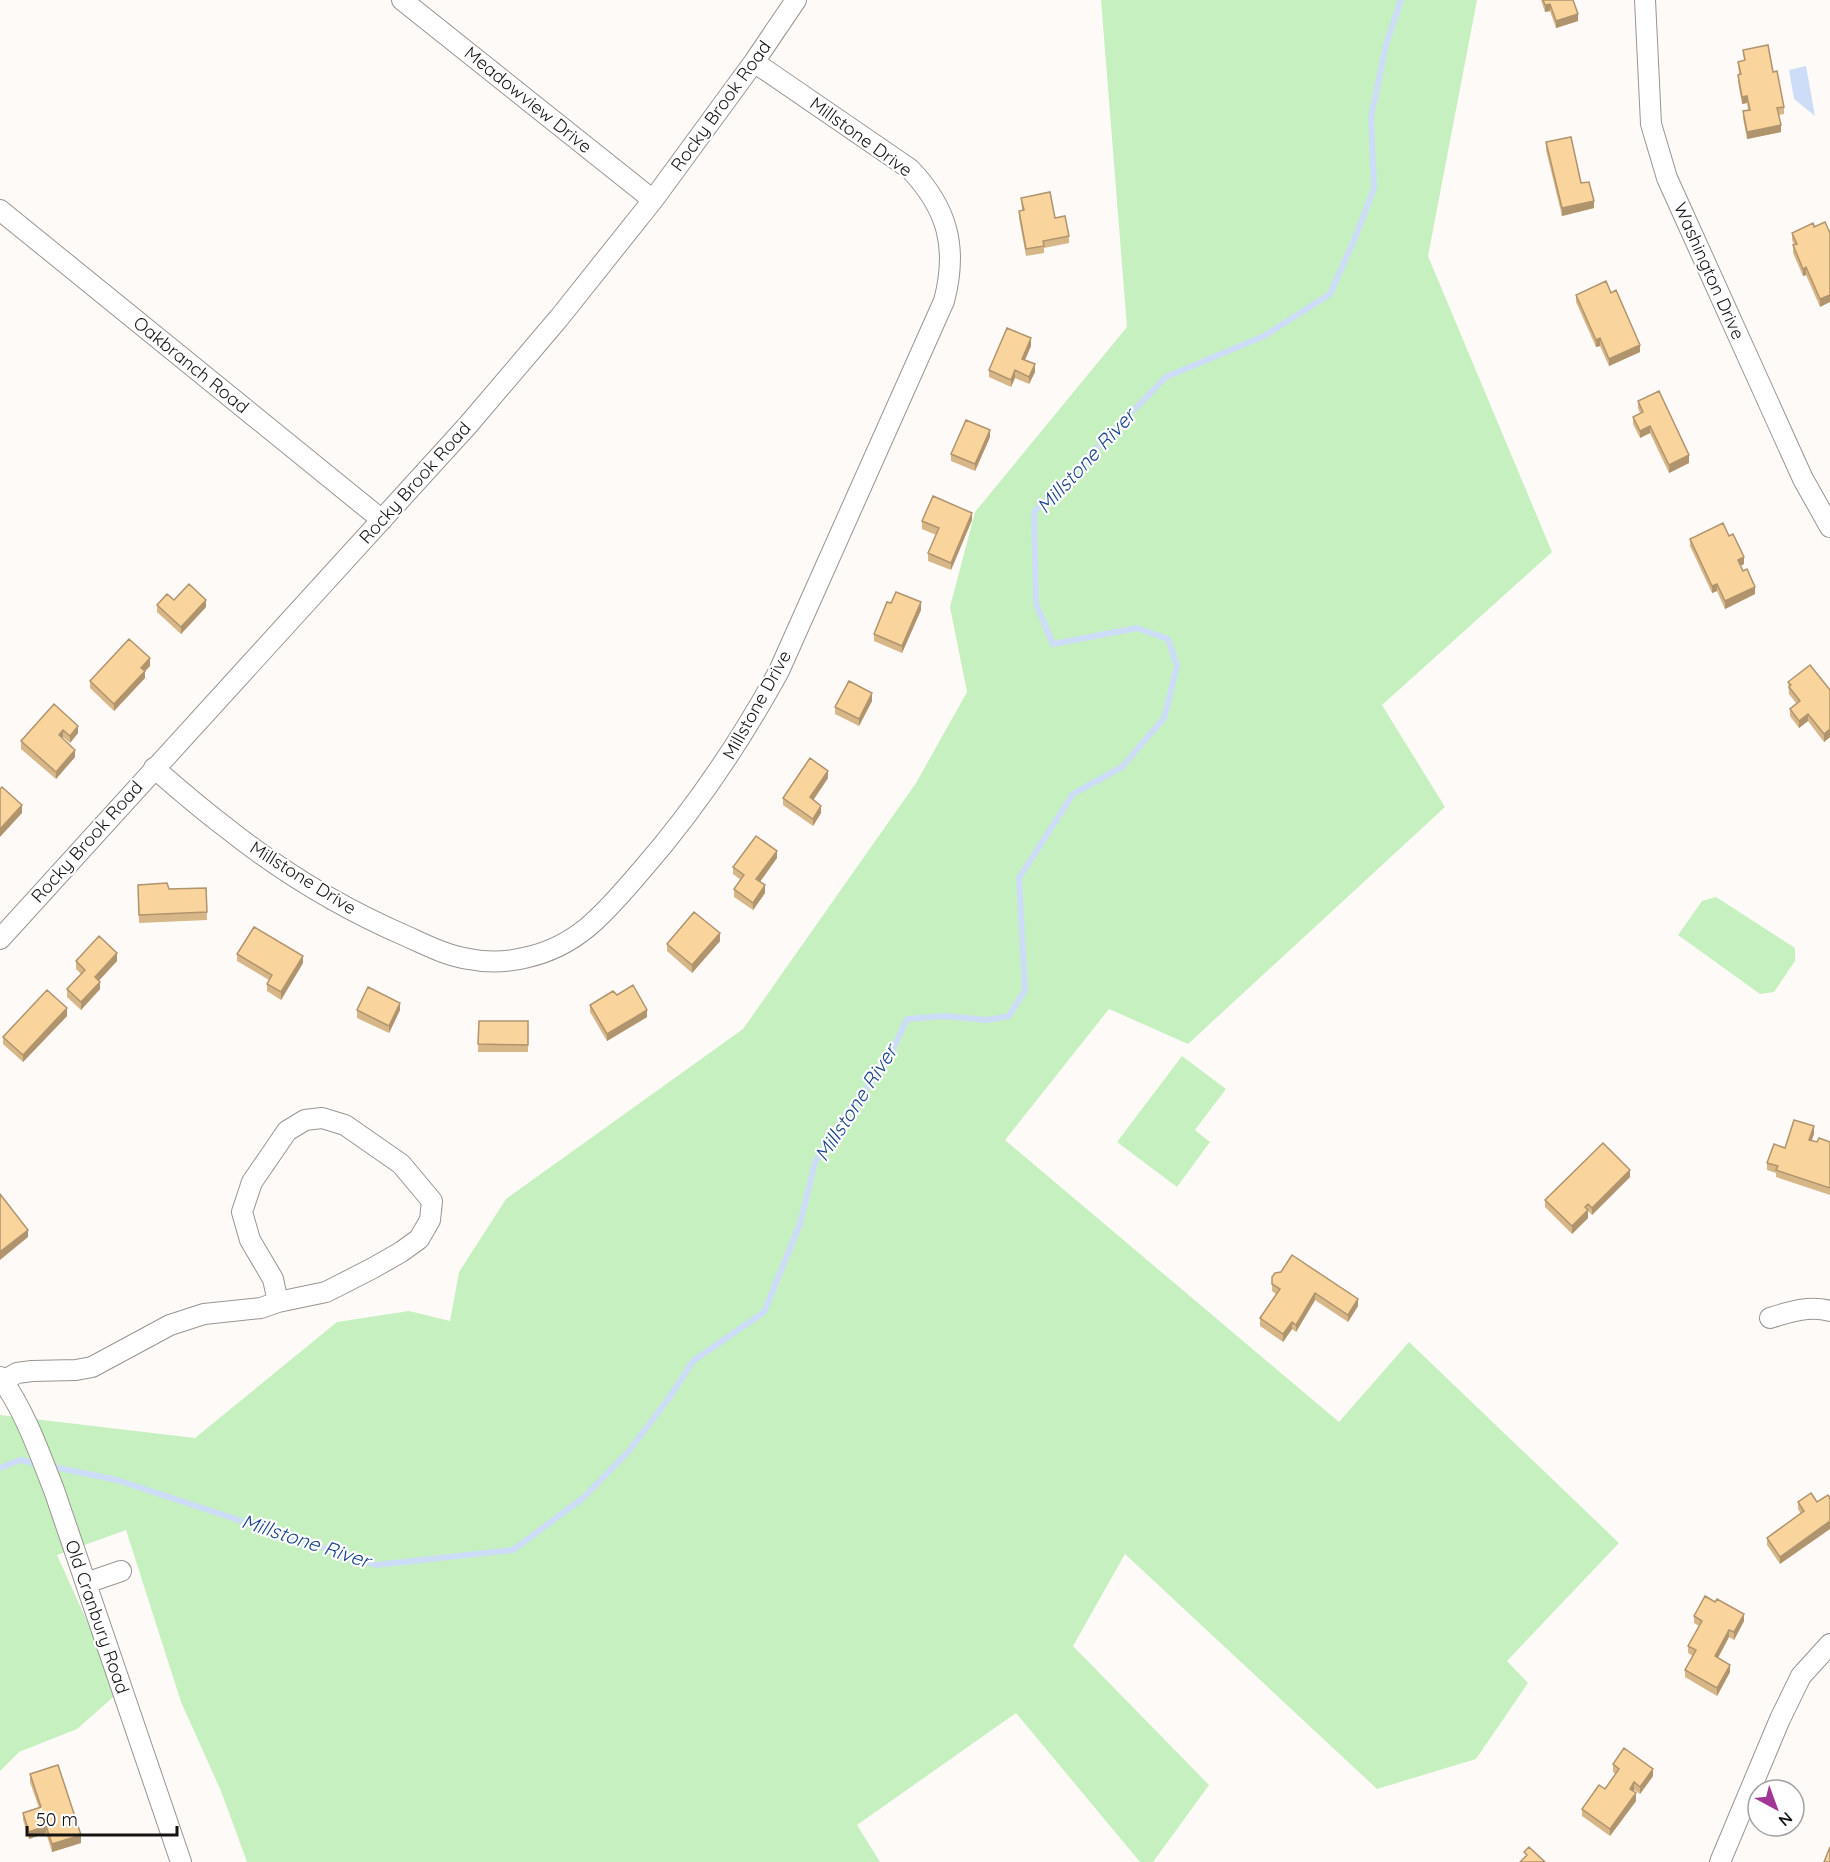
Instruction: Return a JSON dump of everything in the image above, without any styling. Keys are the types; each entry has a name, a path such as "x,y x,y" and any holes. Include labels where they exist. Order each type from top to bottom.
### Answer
{"street":[{"name":"Meadowview Drive","path":"402,0 653,200"},
{"name":"Rocky Brook Road","path":"0,939 468,425 559,318 653,200 754,62 796,0"},
{"name":"Washington Drive","path":"1645,0 1651,124 1667,178 1803,479 1830,527"},
{"name":"Millstone Drive","path":"154,768 224,827 277,865 331,898 388,928 444,953 470,960 501,961 528,957 555,948 578,936 599,919 672,835 715,778 749,726 779,670 944,301 950,279 951,254 946,227 938,206 926,186 910,169 754,62"},
{"name":"Oakbranch Road","path":"0,210 382,520"},
{"path":"1,1379 17,1373 32,1371 76,1370 92,1367 170,1324 204,1314 261,1308 326,1292 373,1269 419,1239 430,1220 432,1201 401,1164 345,1125 322,1118 305,1120 287,1131 252,1182 242,1212 250,1240 273,1280 278,1302"},
{"path":"1770,1318 1795,1310 1830,1311"},
{"name":"Old Cranbury Road","path":"1,1379 31,1430 54,1490 181,1862"},
{"path":"86,1582 121,1571"},
{"path":"1720,1862 1797,1684 1830,1644"}],"green space":[{"path":"1101,0 1477,0 1428,256 1552,552 1382,705 1445,807 1188,1044 1109,1009 1005,1140 1339,1422 1409,1342 1619,1543 1507,1661 1528,1683 1476,1759 1377,1789 1125,1554 1073,1646 1209,1785 1153,1862 1140,1862 1016,1713 857,1825 880,1862 247,1862 221,1791 181,1702 126,1530 57,1555 119,1692 77,1729 19,1752 0,1771 0,1415 195,1438 337,1322 409,1311 450,1321 459,1272 506,1199 743,1029 916,783 967,692 950,607 975,512 1127,327"},
{"path":"1716,897 1795,948 1795,961 1774,992 1760,994 1678,935 1702,901"},
{"path":"1182,1056 1226,1089 1195,1130 1210,1142 1177,1187 1117,1142"}],"water":[{"path":"1806,66 1815,116 1794,99 1789,70"}],"building":[{"path":"1543,0 1573,0 1578,14 1556,21 1550,4 1545,5"},
{"path":"1768,45 1773,72 1777,71 1784,107 1777,108 1781,125 1747,132 1743,111 1750,110 1747,96 1742,97 1738,62 1745,60 1743,50"},
{"path":"1571,137 1581,183 1589,182 1594,201 1562,208 1546,142"},
{"path":"1050,192 1055,218 1065,216 1069,236 1043,241 1044,246 1026,249 1019,211 1024,210 1021,198"},
{"path":"1825,222 1830,233 1830,295 1820,299 1806,267 1803,269 1793,245 1797,244 1792,233 1813,223 1814,227"},
{"path":"1606,281 1611,293 1616,290 1640,345 1609,359 1600,338 1596,340 1576,295"},
{"path":"1007,328 1031,338 1022,359 1035,364 1029,377 1015,370 1011,380 989,370"},
{"path":"1659,391 1689,455 1669,465 1650,426 1640,431 1633,417 1643,412 1638,401"},
{"path":"966,420 990,430 975,464 951,454"},
{"path":"933,496 972,513 951,563 928,553 939,528 922,521"},
{"path":"1723,523 1729,536 1733,534 1744,557 1738,560 1743,571 1747,569 1755,587 1725,601 1717,584 1712,586 1690,539"},
{"path":"189,584 206,600 181,627 157,605 167,594 174,600"},
{"path":"896,592 921,602 902,646 874,634 887,602 891,603"},
{"path":"129,639 150,658 141,668 145,671 114,704 90,681"},
{"path":"1810,665 1830,690 1830,729 1824,734 1808,714 1799,721 1790,709 1800,701 1789,687 1791,685 1788,682"},
{"path":"849,681 872,693 859,719 835,707"},
{"path":"54,704 78,726 70,736 63,730 59,735 75,750 56,772 21,741"},
{"path":"810,758 828,771 810,797 821,806 813,819 783,798"},
{"path":"2,787 22,805 0,829 0,789"},
{"path":"756,836 777,851 756,879 765,885 753,903 734,889 744,875 733,867"},
{"path":"167,883 169,889 206,888 207,912 139,915 138,885"},
{"path":"694,912 720,933 692,965 667,944"},
{"path":"254,927 303,956 281,992 267,984 272,975 237,954"},
{"path":"99,936 117,953 95,977 100,982 81,1002 67,989 85,970 76,961"},
{"path":"633,985 647,1010 607,1034 590,1005 613,991 617,995"},
{"path":"368,987 400,1003 389,1026 357,1010"},
{"path":"47,990 67,1008 23,1055 3,1037"},
{"path":"479,1021 528,1021 528,1045 478,1044"},
{"path":"1794,1120 1814,1126 1809,1140 1817,1142 1819,1138 1830,1142 1830,1188 1776,1170 1778,1166 1767,1163 1774,1144 1785,1148"},
{"path":"1603,1143 1630,1170 1592,1208 1588,1204 1585,1207 1588,1210 1572,1226 1545,1200"},
{"path":"0,1194 28,1230 0,1252"},
{"path":"1292,1255 1358,1299 1348,1315 1315,1293 1296,1325 1292,1322 1283,1334 1260,1318 1280,1289 1272,1284 1272,1277 1275,1273 1281,1272"},
{"path":"1811,1493 1817,1502 1828,1495 1830,1521 1780,1557 1767,1538 1804,1511 1798,1502"},
{"path":"1705,1596 1715,1602 1717,1599 1744,1614 1734,1632 1729,1630 1715,1656 1730,1665 1717,1688 1685,1670 1696,1650 1688,1646 1702,1621 1694,1616"},
{"path":"1624,1748 1653,1769 1640,1787 1634,1782 1630,1789 1636,1793 1610,1829 1582,1809 1599,1785 1605,1789 1619,1769 1613,1764"},
{"path":"58,1765 81,1835 52,1844 46,1826 29,1832 23,1813 41,1807 30,1774"},
{"path":"1529,1847 1545,1862 1520,1862 1527,1855 1524,1852"},
{"path":"1830,1847 1830,1862 1824,1862"}],"waterway":[{"name":"Millstone River","path":"49,1466 117,1480 376,1565 513,1550 583,1498 628,1452 669,1398 693,1361 764,1312 800,1224 815,1162 846,1114 887,1062 907,1019 945,1016 987,1020 1009,1016 1025,990 1019,878 1073,794 1122,767 1164,718 1177,666 1168,639 1137,628 1053,644 1036,604 1034,512 1166,377 1264,336 1330,294 1374,188 1371,117 1386,45 1401,0"},
{"name":"Millstone River","path":"0,1468 20,1460 39,1464"}]}
